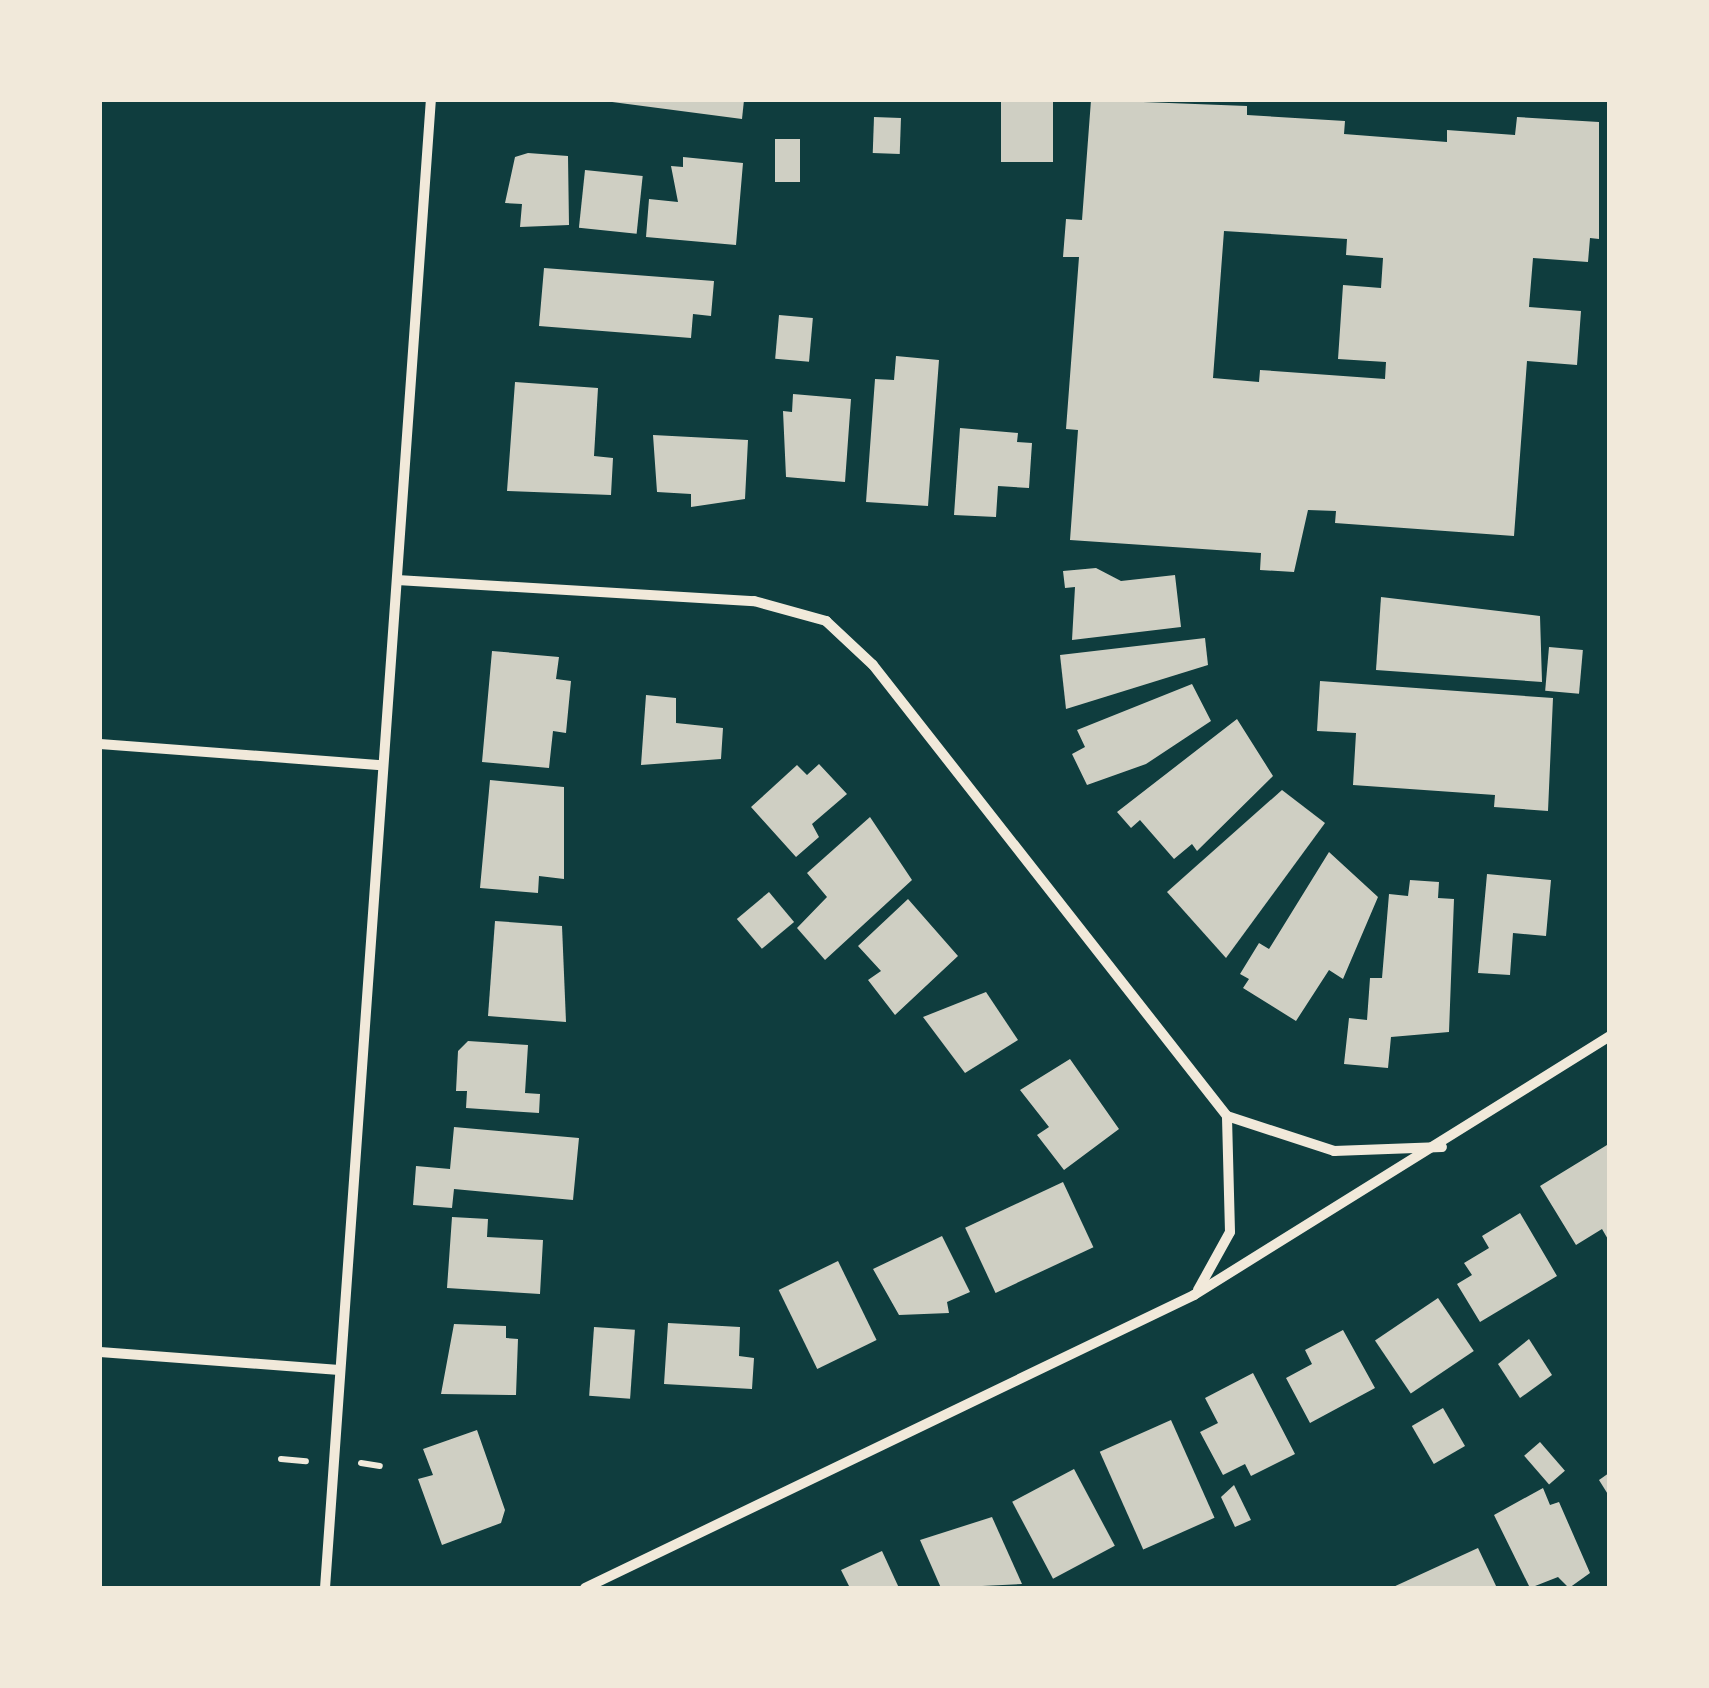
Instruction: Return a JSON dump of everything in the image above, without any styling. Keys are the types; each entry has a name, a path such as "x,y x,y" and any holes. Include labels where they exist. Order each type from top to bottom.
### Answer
{"street":[{"path":"325,1588 431,100"},
{"path":"397,580 754,601 826,621 873,666 1226,1116 1334,1151 1442,1147"},
{"path":"100,744 381,765"},
{"path":"584,1588 1194,1296 1442,1147 1609,1037"},
{"path":"1194,1296 1230,1232 1226,1116"},
{"path":"100,1352 340,1370"}],"path":[{"path":"281,1459 306,1461"},
{"path":"361,1463 380,1466"}],"building":[{"path":"597,100 744,100 742,119"},
{"path":"1001,100 1053,100 1053,162 1001,162"},
{"path":"1091,100 1247,106 1247,115 1345,121 1344,134 1447,142 1447,130 1515,135 1517,117 1599,122 1599,239 1590,238 1588,262 1533,258 1529,307 1581,311 1577,365 1527,361 1514,536 1335,523 1336,511 1308,510 1294,572 1260,570 1261,553 1070,540 1078,430 1066,429 1079,257 1063,257 1066,219 1082,220","holes":["1224,231 1347,239 1346,255 1383,258 1381,288 1343,285 1338,359 1386,362 1385,379 1260,370 1259,382 1213,378"]},
{"path":"874,117 901,118 900,154 873,153"},
{"path":"775,139 800,139 800,182 775,182"},
{"path":"528,153 568,156 569,225 520,227 522,204 505,203 515,157"},
{"path":"683,157 743,163 736,245 646,237 649,199 678,202 671,166 683,167"},
{"path":"585,170 643,176 637,234 579,228"},
{"path":"544,268 714,281 711,316 693,314 691,338 539,326"},
{"path":"779,315 813,318 809,362 775,359"},
{"path":"896,356 939,360 928,506 866,502 875,379 894,380"},
{"path":"515,382 598,388 594,456 613,458 611,495 507,491"},
{"path":"793,394 851,399 845,482 786,477 783,411 792,412"},
{"path":"960,428 1018,433 1017,442 1032,443 1029,488 998,486 996,517 954,515"},
{"path":"653,435 748,440 745,499 691,507 691,494 657,492"},
{"path":"1096,568 1121,581 1175,575 1181,627 1072,640 1075,587 1065,588 1063,571"},
{"path":"1381,597 1540,616 1542,682 1376,670"},
{"path":"1205,638 1208,665 1066,709 1060,655"},
{"path":"1549,647 1583,650 1579,694 1545,691"},
{"path":"492,651 559,657 556,679 571,681 566,733 553,731 549,768 482,762"},
{"path":"1320,681 1553,698 1548,811 1494,807 1495,795 1353,785 1356,733 1317,731"},
{"path":"1192,684 1211,721 1146,764 1087,785 1072,754 1085,747 1077,730"},
{"path":"646,695 676,698 676,723 723,728 721,759 641,765"},
{"path":"1237,719 1273,776 1197,851 1192,844 1174,859 1140,820 1131,828 1117,812"},
{"path":"819,764 847,794 812,824 819,837 796,857 751,807 797,765 807,775"},
{"path":"490,780 564,787 564,879 539,876 538,893 480,888"},
{"path":"1282,790 1325,823 1226,958 1167,892"},
{"path":"870,817 912,880 825,960 797,928 827,897 807,873"},
{"path":"1329,852 1378,897 1343,979 1329,970 1296,1021 1243,988 1249,979 1240,974 1259,943 1269,949"},
{"path":"1487,874 1551,880 1546,936 1513,933 1510,975 1478,973"},
{"path":"1410,880 1439,882 1438,898 1454,899 1449,1032 1391,1037 1388,1068 1344,1064 1349,1018 1367,1020 1370,978 1382,978 1389,894 1408,896"},
{"path":"769,892 794,922 762,949 737,919"},
{"path":"908,899 958,956 895,1015 868,980 881,971 858,946"},
{"path":"495,921 562,926 566,1022 488,1016"},
{"path":"986,992 1018,1040 965,1073 923,1017"},
{"path":"468,1041 528,1045 525,1093 540,1094 539,1113 466,1108 467,1091 456,1091 458,1051"},
{"path":"1070,1059 1119,1129 1064,1170 1037,1135 1049,1127 1020,1090"},
{"path":"454,1127 579,1138 573,1200 454,1189 452,1208 413,1205 416,1166 450,1169"},
{"path":"1607,1145 1609,1241 1602,1229 1576,1245 1540,1186"},
{"path":"1063,1182 1093,1247 996,1293 965,1228"},
{"path":"1520,1213 1557,1276 1480,1322 1457,1284 1472,1275 1464,1263 1489,1248 1482,1236"},
{"path":"452,1217 488,1219 487,1237 543,1240 540,1294 447,1288"},
{"path":"942,1236 970,1292 947,1302 949,1313 899,1315 873,1269"},
{"path":"838,1261 877,1340 817,1369 779,1290"},
{"path":"1438,1298 1474,1351 1411,1394 1375,1340"},
{"path":"668,1323 740,1327 739,1356 754,1358 752,1389 664,1384"},
{"path":"454,1324 506,1326 506,1338 518,1339 516,1395 441,1394"},
{"path":"594,1327 635,1330 630,1399 589,1396"},
{"path":"1343,1330 1375,1388 1310,1423 1286,1378 1312,1364 1305,1350"},
{"path":"1529,1339 1552,1375 1520,1398 1498,1364"},
{"path":"1253,1373 1295,1454 1251,1476 1245,1464 1223,1475 1200,1432 1218,1423 1205,1398"},
{"path":"1443,1408 1465,1446 1434,1464 1412,1426"},
{"path":"1171,1420 1215,1518 1143,1549 1100,1452"},
{"path":"477,1430 505,1510 501,1523 442,1545 418,1479 433,1475 423,1449"},
{"path":"1540,1442 1565,1471 1549,1484 1524,1456"},
{"path":"1074,1469 1115,1546 1053,1579 1012,1502"},
{"path":"1609,1473 1609,1496 1599,1480"},
{"path":"1234,1485 1251,1520 1235,1527 1221,1497"},
{"path":"1543,1488 1550,1505 1559,1502 1590,1573 1569,1588 1558,1577 1530,1588 1494,1515"},
{"path":"992,1517 1022,1584 941,1588 920,1540"},
{"path":"1478,1548 1497,1588 1391,1588"},
{"path":"882,1551 899,1588 850,1588 841,1570"}]}
